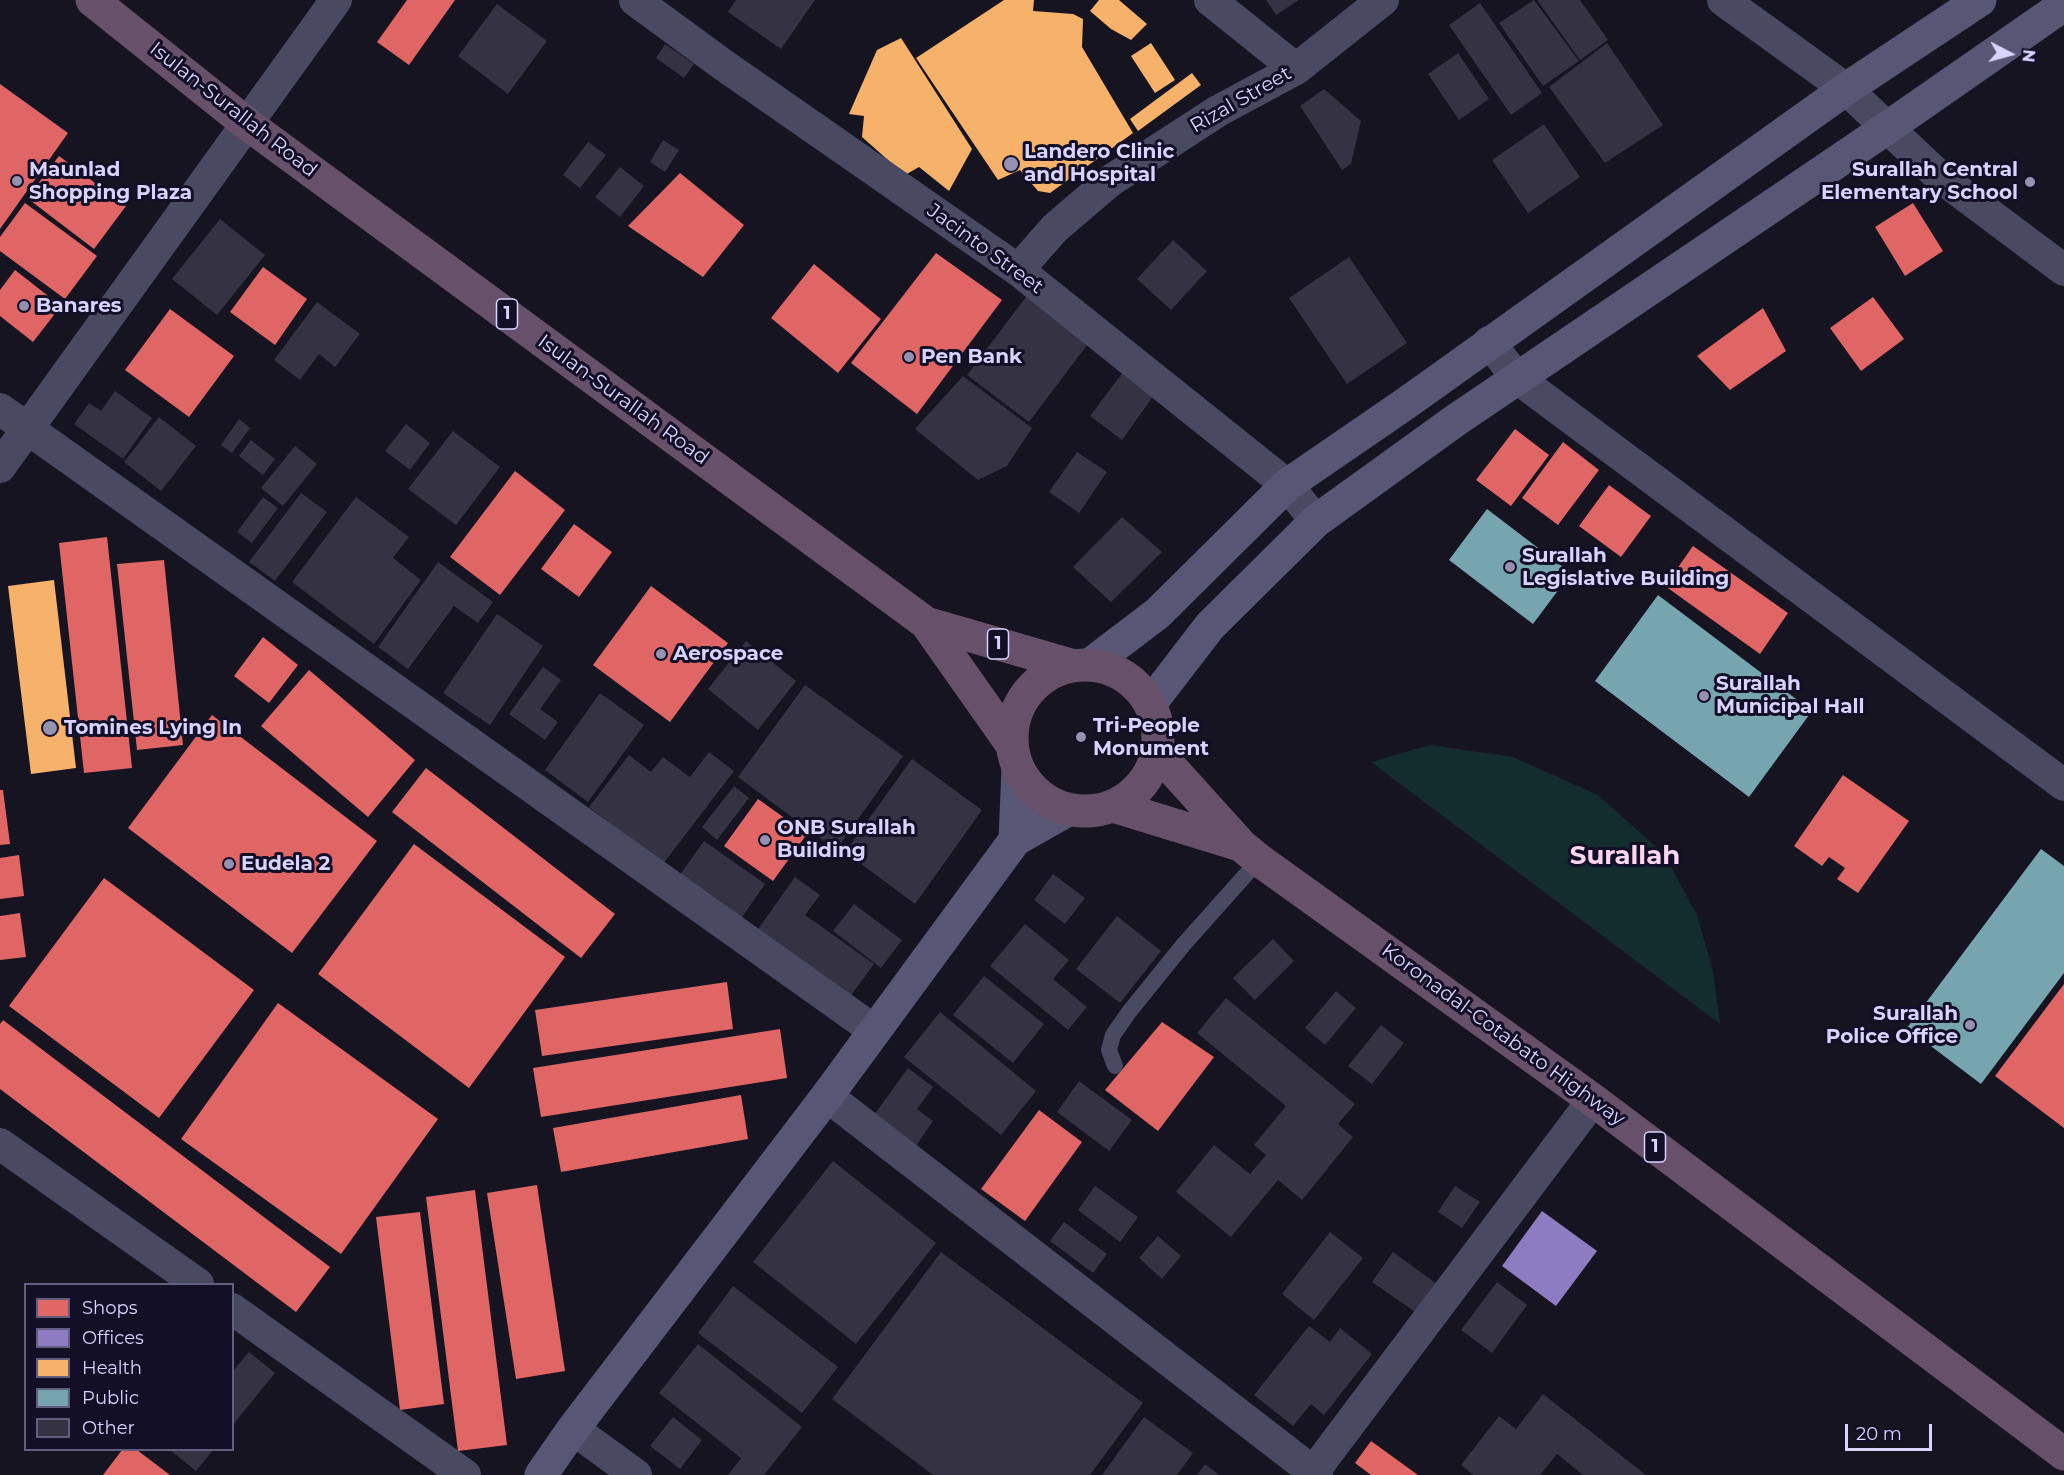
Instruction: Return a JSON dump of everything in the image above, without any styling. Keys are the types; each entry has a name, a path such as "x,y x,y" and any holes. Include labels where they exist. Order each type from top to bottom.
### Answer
{"highway":[{"name":"Isulan-Surallah Road","path":"92,0 246,123 926,622 1015,756"},
{"name":"Isulan-Surallah Road","path":"926,622 1081,664"},
{"name":"1","path":"1015,756 1029,787 1047,802 1068,810 1091,812 1113,806 1134,794 1149,775 1157,752 1158,727 1150,704 1135,684 1115,670 1081,664"},
{"path":"1015,756 1013,722 1021,702 1034,685 1052,672 1081,664"},
{"name":"Koronadal-Cotabato Highway","path":"1157,752 1250,853 1593,1100 2064,1454"},
{"name":"1","path":"1113,806 1250,853"}],"street":[{"path":"0,467 336,0"},
{"name":"Jacinto Street","path":"635,0 722,64 1018,270 1287,485 1316,520"},
{"path":"1210,0 1296,69"},
{"name":"Rizal Street","path":"1018,270 1055,228 1110,181 1218,111 1296,69 1383,0"},
{"path":"1723,0 1846,89 1940,177 2064,270"},
{"path":"1081,664 1158,613 1287,485 1405,404 1846,89 1980,0"},
{"path":"1150,704 1210,627 1316,520 1517,378 1887,128 2064,4"},
{"path":"1489,342 1517,378 2064,785"},
{"path":"0,409 875,1031"},
{"path":"1015,756 1015,840"},
{"path":"540,1475 827,1096 1015,840 1068,810"},
{"path":"827,1096 1314,1474 1593,1100"},
{"path":"0,1144 197,1283"},
{"path":"234,1311 465,1475"},
{"path":"573,1429 636,1475"}],"lane":[{"path":"1115,1066 1109,1050 1113,1035 1184,944 1250,853"}],"green space":[{"path":"1430,745 1513,757 1598,795 1664,854 1697,915 1713,971 1720,1024 1371,762"}],"building: Shops":[{"path":"407,0 455,0 409,65 377,42"},
{"name":"Maunlad Shopping Plaza","path":"0,84 68,133 0,229"},
{"path":"59,156 126,206 94,249 27,198"},
{"path":"680,173 744,225 703,277 628,226"},
{"path":"25,203 97,256 65,299 0,251 0,237"},
{"path":"1913,203 1943,251 1905,276 1875,227"},
{"path":"936,253 1002,300 917,414 851,363"},
{"path":"814,264 881,319 838,373 771,318"},
{"path":"263,267 307,299 275,345 230,312"},
{"path":"15,270 61,306 33,342 0,316 0,290"},
{"path":"1873,297 1904,339 1861,371 1830,328"},
{"path":"1763,308 1786,351 1730,390 1697,356"},
{"path":"170,309 234,356 189,417 125,370"},
{"path":"1515,429 1549,455 1511,506 1476,480"},
{"path":"1563,442 1599,470 1558,525 1522,498"},
{"path":"515,471 565,510 500,595 450,557"},
{"path":"1609,485 1651,516 1621,557 1579,526"},
{"path":"574,524 612,552 579,597 541,569"},
{"path":"107,537 132,768 84,773 59,543"},
{"path":"1693,546 1788,613 1760,654 1665,586"},
{"path":"164,560 183,745 137,750 117,564"},
{"path":"651,586 728,643 670,722 593,665"},
{"path":"263,637 298,665 269,703 234,676"},
{"path":"309,670 415,760 368,817 261,726"},
{"path":"212,715 377,841 292,953 128,828"},
{"path":"426,768 615,914 581,958 392,812"},
{"path":"1843,775 1909,821 1858,893 1837,879 1845,868 1829,857 1822,866 1794,846"},
{"path":"0,790 3,790 10,844 0,845"},
{"name":"ONB Surallah Building","path":"758,799 807,834 773,881 724,846"},
{"path":"414,844 565,957 469,1088 318,974"},
{"path":"19,855 24,896 0,899 0,858"},
{"path":"104,878 254,990 159,1118 9,1006"},
{"path":"20,913 26,957 0,960 0,916"},
{"path":"727,982 733,1029 542,1056 535,1010"},
{"path":"2064,984 2064,1128 1995,1076"},
{"path":"278,1003 438,1119 341,1254 181,1139"},
{"path":"3,1020 330,1267 296,1312 0,1089 0,1024"},
{"path":"1162,1022 1214,1057 1158,1131 1105,1090"},
{"path":"780,1029 787,1078 541,1117 533,1068"},
{"path":"741,1095 748,1139 561,1172 553,1128"},
{"path":"1039,1110 1082,1142 1025,1221 981,1189"},
{"path":"537,1185 565,1371 516,1379 487,1193"},
{"path":"475,1190 507,1445 458,1451 426,1197"},
{"path":"420,1212 444,1404 400,1410 376,1217"},
{"path":"1371,1441 1418,1475 1371,1475 1355,1463"},
{"path":"121,1451 138,1451 170,1475 103,1475"}],"building: Offices":[{"path":"1542,1211 1597,1251 1556,1306 1502,1266"}],"building: Health":[{"path":"1004,0 1034,0 1033,11 1073,14 1083,19 1082,47 1133,133 1050,193 1038,191 1020,170 998,180 916,58"},
{"path":"1099,0 1119,0 1147,24 1131,40 1111,29 1090,11"},
{"path":"901,38 972,149 949,191 919,167 905,175 862,137 864,116 849,114 877,50"},
{"path":"1151,43 1175,80 1155,93 1131,56"},
{"path":"1192,73 1201,85 1138,131 1130,119"},
{"path":"54,580 76,768 31,774 8,586"}],"building: Public":[{"name":"Surallah Legislative Building","path":"1487,509 1571,573 1533,624 1449,560"},
{"name":"Surallah Municipal Hall","path":"1658,595 1812,711 1749,797 1595,681"},
{"path":"2041,849 2064,866 2064,973 1981,1084 1907,1028"}],"building: Other":[{"path":"736,0 815,0 781,49 728,12"},
{"path":"1266,0 1299,0 1276,15"},
{"path":"1534,0 1579,61 1543,86 1499,23"},
{"path":"1537,0 1580,0 1608,40 1580,60"},
{"path":"1480,3 1542,93 1511,115 1449,25"},
{"path":"497,4 547,41 508,94 458,56"},
{"path":"1607,43 1663,125 1605,163 1549,87"},
{"path":"665,44 694,64 684,78 656,58"},
{"path":"1458,53 1489,99 1459,120 1428,74"},
{"path":"1324,89 1361,121 1351,164 1342,170 1300,106"},
{"path":"1544,124 1580,177 1528,213 1492,160"},
{"path":"663,140 679,150 665,172 650,162"},
{"path":"588,142 606,155 580,188 563,175"},
{"path":"620,167 644,186 620,217 595,197"},
{"path":"220,219 265,255 217,315 172,279"},
{"path":"1173,240 1207,271 1171,310 1137,279"},
{"path":"1349,257 1407,343 1347,384 1289,298"},
{"path":"1032,289 1094,336 1029,422 967,375"},
{"path":"317,302 360,334 335,367 319,354 300,380 274,360"},
{"path":"1123,372 1154,395 1122,440 1090,416"},
{"path":"963,376 1032,428 1007,466 978,480 915,429"},
{"path":"115,391 152,418 123,459 74,424 89,403 101,411"},
{"path":"159,417 196,446 161,491 124,462"},
{"path":"239,419 250,428 232,453 221,445"},
{"path":"406,424 430,443 410,470 385,451"},
{"path":"453,431 500,467 456,525 408,489"},
{"path":"251,440 275,459 263,475 239,456"},
{"path":"295,446 317,464 283,506 261,488"},
{"path":"1077,452 1107,472 1079,513 1049,492"},
{"path":"301,493 327,512 275,581 249,562"},
{"path":"263,497 278,508 252,543 237,532"},
{"path":"356,497 409,537 393,558 421,580 374,644 292,582"},
{"path":"1122,517 1162,552 1111,602 1073,567"},
{"path":"438,562 493,602 478,623 454,606 408,669 378,647"},
{"path":"497,614 543,646 490,725 443,693"},
{"path":"746,641 796,681 758,730 708,689"},
{"path":"543,667 561,680 540,709 558,722 545,740 509,714"},
{"path":"805,685 903,756 836,850 738,777"},
{"path":"600,693 644,725 588,802 545,770"},
{"path":"709,752 734,771 663,864 589,807 629,755 651,772 663,757 690,777"},
{"path":"912,759 982,810 915,904 845,852"},
{"path":"734,786 749,798 717,840 702,827"},
{"path":"704,841 765,884 740,920 679,876"},
{"path":"1053,874 1085,898 1065,924 1034,900"},
{"path":"795,877 820,895 805,915 874,964 849,998 756,932"},
{"path":"854,904 902,940 881,968 833,931"},
{"path":"1117,916 1161,951 1120,1003 1076,969"},
{"path":"1025,924 1069,960 1053,979 1087,1007 1068,1030 990,966"},
{"path":"1273,939 1294,961 1255,1000 1233,978"},
{"path":"984,976 1044,1024 1013,1063 953,1015"},
{"path":"1336,991 1356,1008 1325,1045 1305,1028"},
{"path":"1226,998 1355,1104 1338,1124 1353,1137 1302,1200 1278,1180 1231,1237 1176,1192 1214,1145 1250,1174 1266,1155 1254,1145 1286,1106 1197,1033"},
{"path":"940,1012 1036,1091 1001,1135 904,1057"},
{"path":"1381,1025 1404,1043 1372,1084 1348,1066"},
{"path":"908,1068 933,1087 917,1109 933,1121 916,1146 874,1115"},
{"path":"1079,1081 1132,1120 1109,1151 1057,1112"},
{"path":"833,1161 936,1243 856,1344 753,1262"},
{"path":"1095,1186 1138,1217 1120,1242 1078,1210"},
{"path":"1455,1186 1480,1202 1462,1228 1438,1212"},
{"path":"1064,1222 1107,1254 1093,1273 1050,1241"},
{"path":"1330,1232 1363,1258 1314,1320 1282,1294"},
{"path":"1158,1236 1181,1256 1162,1279 1139,1258"},
{"path":"941,1252 1143,1403 1090,1475 933,1475 832,1399"},
{"path":"1393,1252 1441,1287 1421,1316 1372,1282"},
{"path":"1497,1282 1527,1305 1492,1353 1461,1330"},
{"path":"733,1286 838,1367 802,1413 698,1333"},
{"path":"1309,1326 1330,1342 1340,1328 1372,1354 1324,1415 1311,1404 1293,1426 1254,1395"},
{"path":"698,1344 802,1427 764,1475 728,1475 741,1458 659,1393"},
{"path":"249,1352 275,1373 234,1424 234,1370"},
{"path":"1543,1394 1646,1475 1583,1475 1557,1454 1540,1475 1473,1475 1461,1465 1499,1416 1516,1429"},
{"path":"673,1417 702,1440 680,1469 650,1446"},
{"path":"1144,1417 1193,1453 1177,1475 1102,1475"},
{"path":"171,1451 212,1451 196,1471"},
{"path":"1205,1464 1219,1475 1197,1475"}],"place":[{"name":"Landero Clinic and Hospital","path":"1011,164"},
{"name":"Maunlad Shopping Plaza","path":"17,181"},
{"name":"Surallah Central Elementary School","path":"2030,182"},
{"name":"Banares","path":"24,306"},
{"name":"Pen Bank","path":"909,357"},
{"name":"Surallah Legislative Building","path":"1510,567"},
{"name":"Aerospace","path":"661,654"},
{"name":"Surallah Municipal Hall","path":"1704,696"},
{"name":"Tomines Lying In","path":"50,728"},
{"name":"Tri-People Monument","path":"1081,737"},
{"name":"ONB Surallah Building","path":"765,840"},
{"name":"Eudela 2","path":"229,864"},
{"name":"Surallah Police Office","path":"1970,1025"}],"district":[{"name":"Surallah","path":"1625,856"}]}
